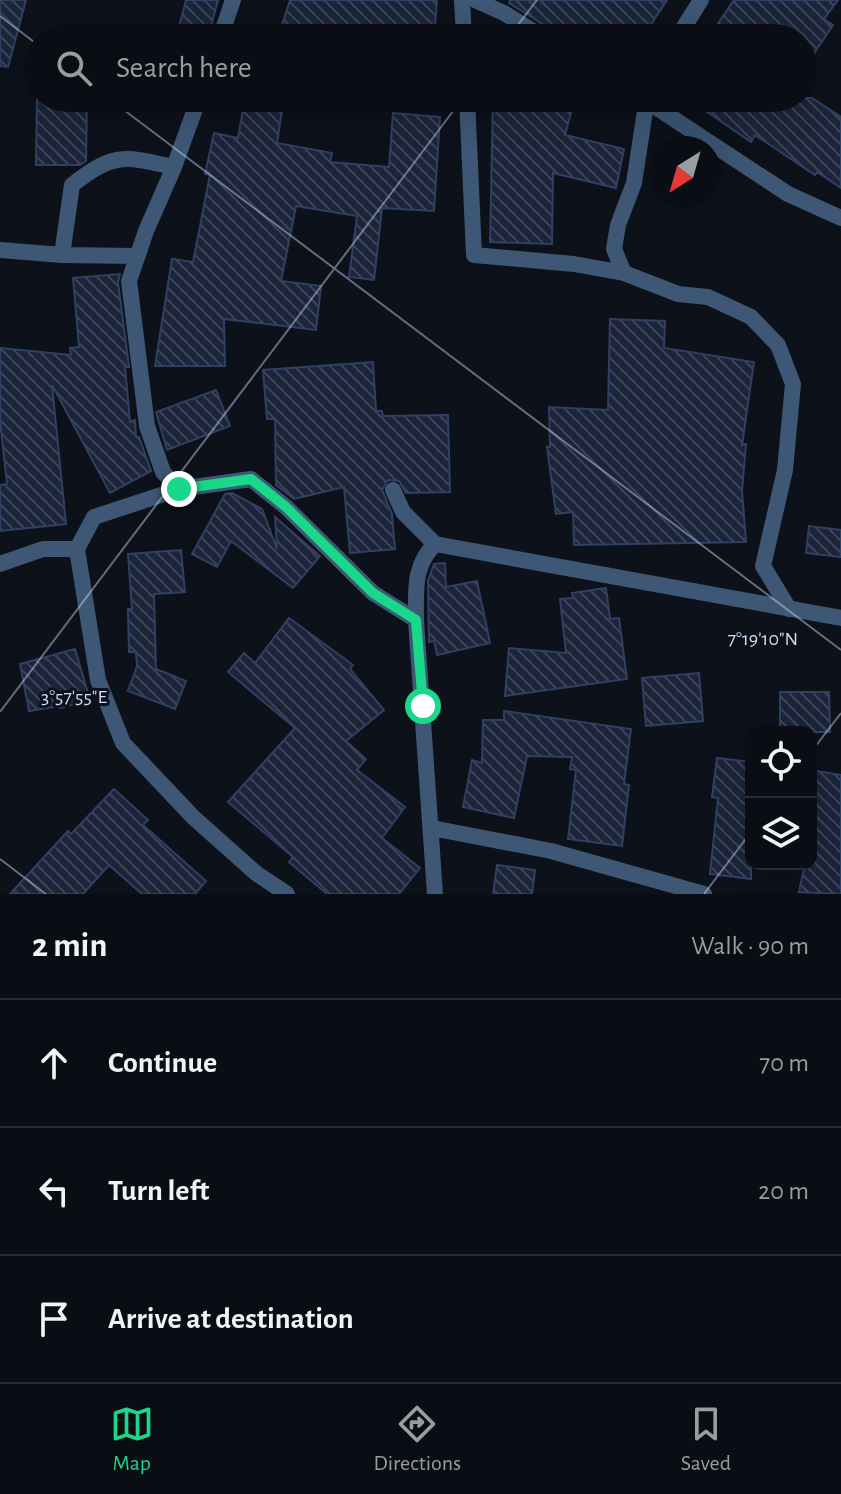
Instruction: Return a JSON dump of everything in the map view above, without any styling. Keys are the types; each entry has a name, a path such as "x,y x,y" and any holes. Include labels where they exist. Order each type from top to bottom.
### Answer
{"street":[{"path":"225,24 233,0"},
{"path":"462,0 463,24"},
{"path":"475,0 522,24"},
{"path":"686,24 701,0"},
{"path":"179,489 163,472 147,426 129,281 194,112"},
{"path":"468,112 474,255 574,264 624,273 678,294 708,297 751,317 778,345 793,384 785,470 763,566 789,609"},
{"path":"624,273 614,249 618,225 634,183 643,112"},
{"path":"665,112 788,194 841,218"},
{"path":"62,255 72,185 96,166 128,157 174,167"},
{"path":"0,250 137,256"},
{"path":"287,894 257,874 193,817 123,743 98,680 77,549 94,517 179,489 251,479 286,507 373,593 416,620"},
{"path":"393,490 403,512 435,544 841,618"},
{"path":"435,544 422,557 416,584 435,894"},
{"path":"0,564 43,549 77,549"},
{"path":"432,828 551,851 704,894"}],"building":[{"path":"0,0 26,0 8,67 0,66"},
{"path":"186,0 218,0 212,24 180,24"},
{"path":"290,0 437,0 435,24 282,24"},
{"path":"510,0 667,0 651,24 542,24 509,3"},
{"path":"734,0 838,0 824,19 833,25 817,49 817,24 718,24"},
{"path":"817,101 841,117 841,188 817,172 815,175 755,135 751,142 707,112 817,112"},
{"path":"37,112 87,112 86,161 80,165 36,165"},
{"path":"243,112 282,112 277,143 332,153 330,162 389,167 393,113 440,117 434,211 382,208 374,280 349,277 357,216 296,206 281,281 321,286 316,330 224,319 225,366 155,366 172,259 193,262 210,175 205,174 214,133 238,138"},
{"path":"493,112 571,112 565,135 624,149 616,188 553,173 552,244 490,242"},
{"path":"120,274 118,282 129,367 125,367 130,422 135,420 136,437 139,437 151,471 110,493 52,385 66,524 0,531 0,485 7,484 0,421 0,348 71,355 70,348 79,347 73,278"},
{"path":"610,319 665,321 664,348 754,362 742,445 746,444 742,491 746,542 574,545 573,512 556,514 547,447 550,447 549,407 608,410"},
{"path":"373,362 376,411 382,411 383,416 448,415 450,492 406,493 399,481 388,480 382,490 392,514 395,549 350,553 344,487 294,499 276,485 275,419 267,419 263,370"},
{"path":"216,390 230,426 167,450 156,412"},
{"path":"232,493 262,509 277,549 275,517 320,556 293,588 231,541 217,567 192,554 225,494"},
{"path":"809,526 841,530 841,557 806,553"},
{"path":"181,550 185,592 154,594 156,669 186,681 175,709 128,691 137,666 136,652 129,652 128,609 132,609 128,554"},
{"path":"445,563 446,587 477,581 490,643 437,655 434,641 429,642 428,581 434,564"},
{"path":"606,588 610,619 619,618 627,679 505,696 509,648 566,653 560,599 573,598 572,593"},
{"path":"289,618 353,665 350,669 384,710 346,741 366,759 357,770 405,807 382,838 420,868 399,894 327,894 289,862 293,857 228,802 295,728 228,672 244,653 255,663"},
{"path":"75,649 90,700 60,708 29,711 20,664"},
{"path":"699,673 703,721 646,726 642,678"},
{"path":"780,692 829,692 830,732 817,732 817,726 780,726"},
{"path":"504,711 631,729 624,784 629,785 622,846 568,839 576,770 570,769 572,757 527,756 514,818 463,807 472,760 482,763 483,720 504,720"},
{"path":"717,758 745,761 745,870 751,870 751,879 710,874 718,798 712,797"},
{"path":"817,771 841,775 841,894 799,892 804,870 817,870"},
{"path":"114,789 148,820 143,825 206,881 195,894 142,894 109,865 83,894 10,894 68,831 71,834"},
{"path":"497,865 535,870 532,894 493,894"}],"route":[{"path":"179,489 251,479 286,507 373,593 416,620 423,706"}]}
